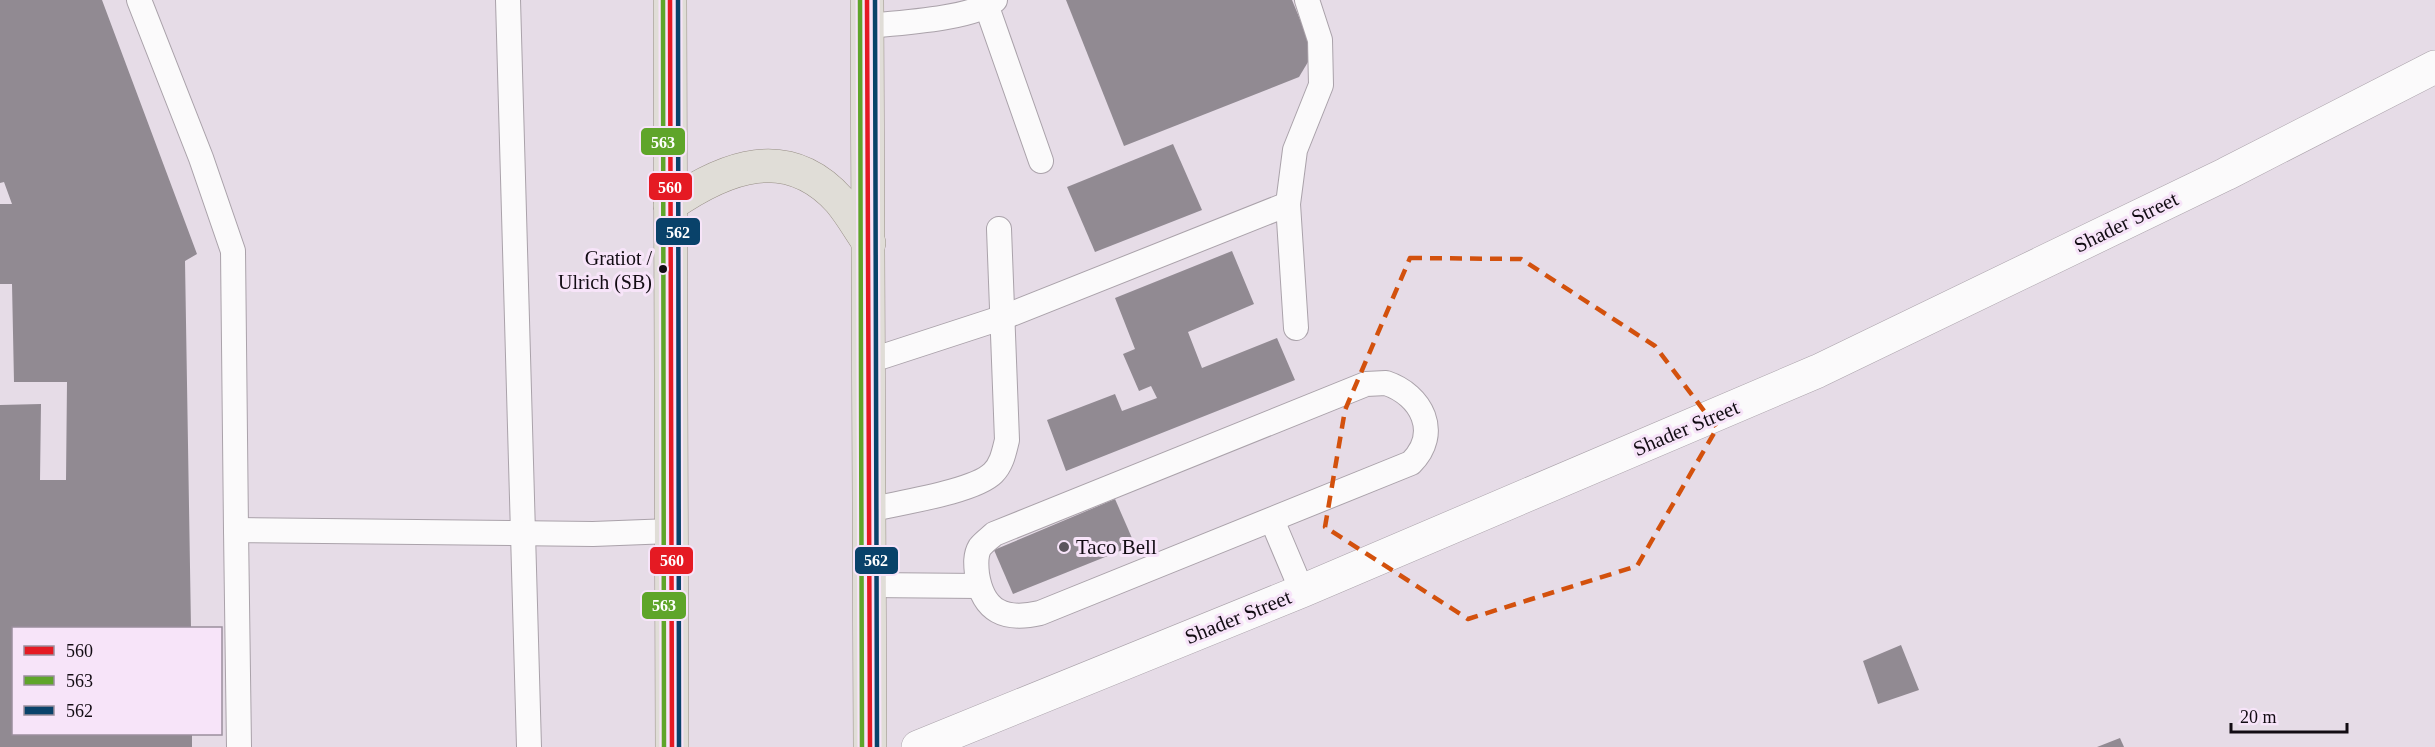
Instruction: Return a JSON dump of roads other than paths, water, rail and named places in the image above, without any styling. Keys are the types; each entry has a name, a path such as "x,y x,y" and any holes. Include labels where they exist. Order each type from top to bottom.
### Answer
{"main road":[{"path":"670,0 672,747"},
{"path":"867,13 870,747"},
{"path":"670,205 698,185 725,172 757,164 788,168 815,180 839,201 869,243"}],"street":[{"name":"Shader Street","path":"918,747 1302,591 1818,371 2226,174 2435,67"}],"lane":[{"path":"139,0 201,158 233,251 239,747"},
{"path":"508,0 529,747"},
{"path":"1296,328 1288,204 1295,150 1321,85 1320,40 1307,0"},
{"path":"867,13 935,19 991,4 1041,161"},
{"path":"869,361 1004,317 1288,204"},
{"path":"869,510 974,484 992,474 1002,460 1007,440 999,229"},
{"path":"1386,383 1402,388 1416,400 1424,420 1426,436 1422,452 1411,463 1272,520 1040,613 1022,617 997,611 986,602 979,586 976,561 980,547 994,534 1366,384 1386,383"},
{"path":"1272,520 1302,591"},
{"path":"236,530 523,534 671,531"},
{"path":"869,585 979,586"}],"place":[{"name":"Gratiot / Ulrich (SB)","path":"663,269"},
{"name":"Taco Bell","path":"1064,547"}]}
